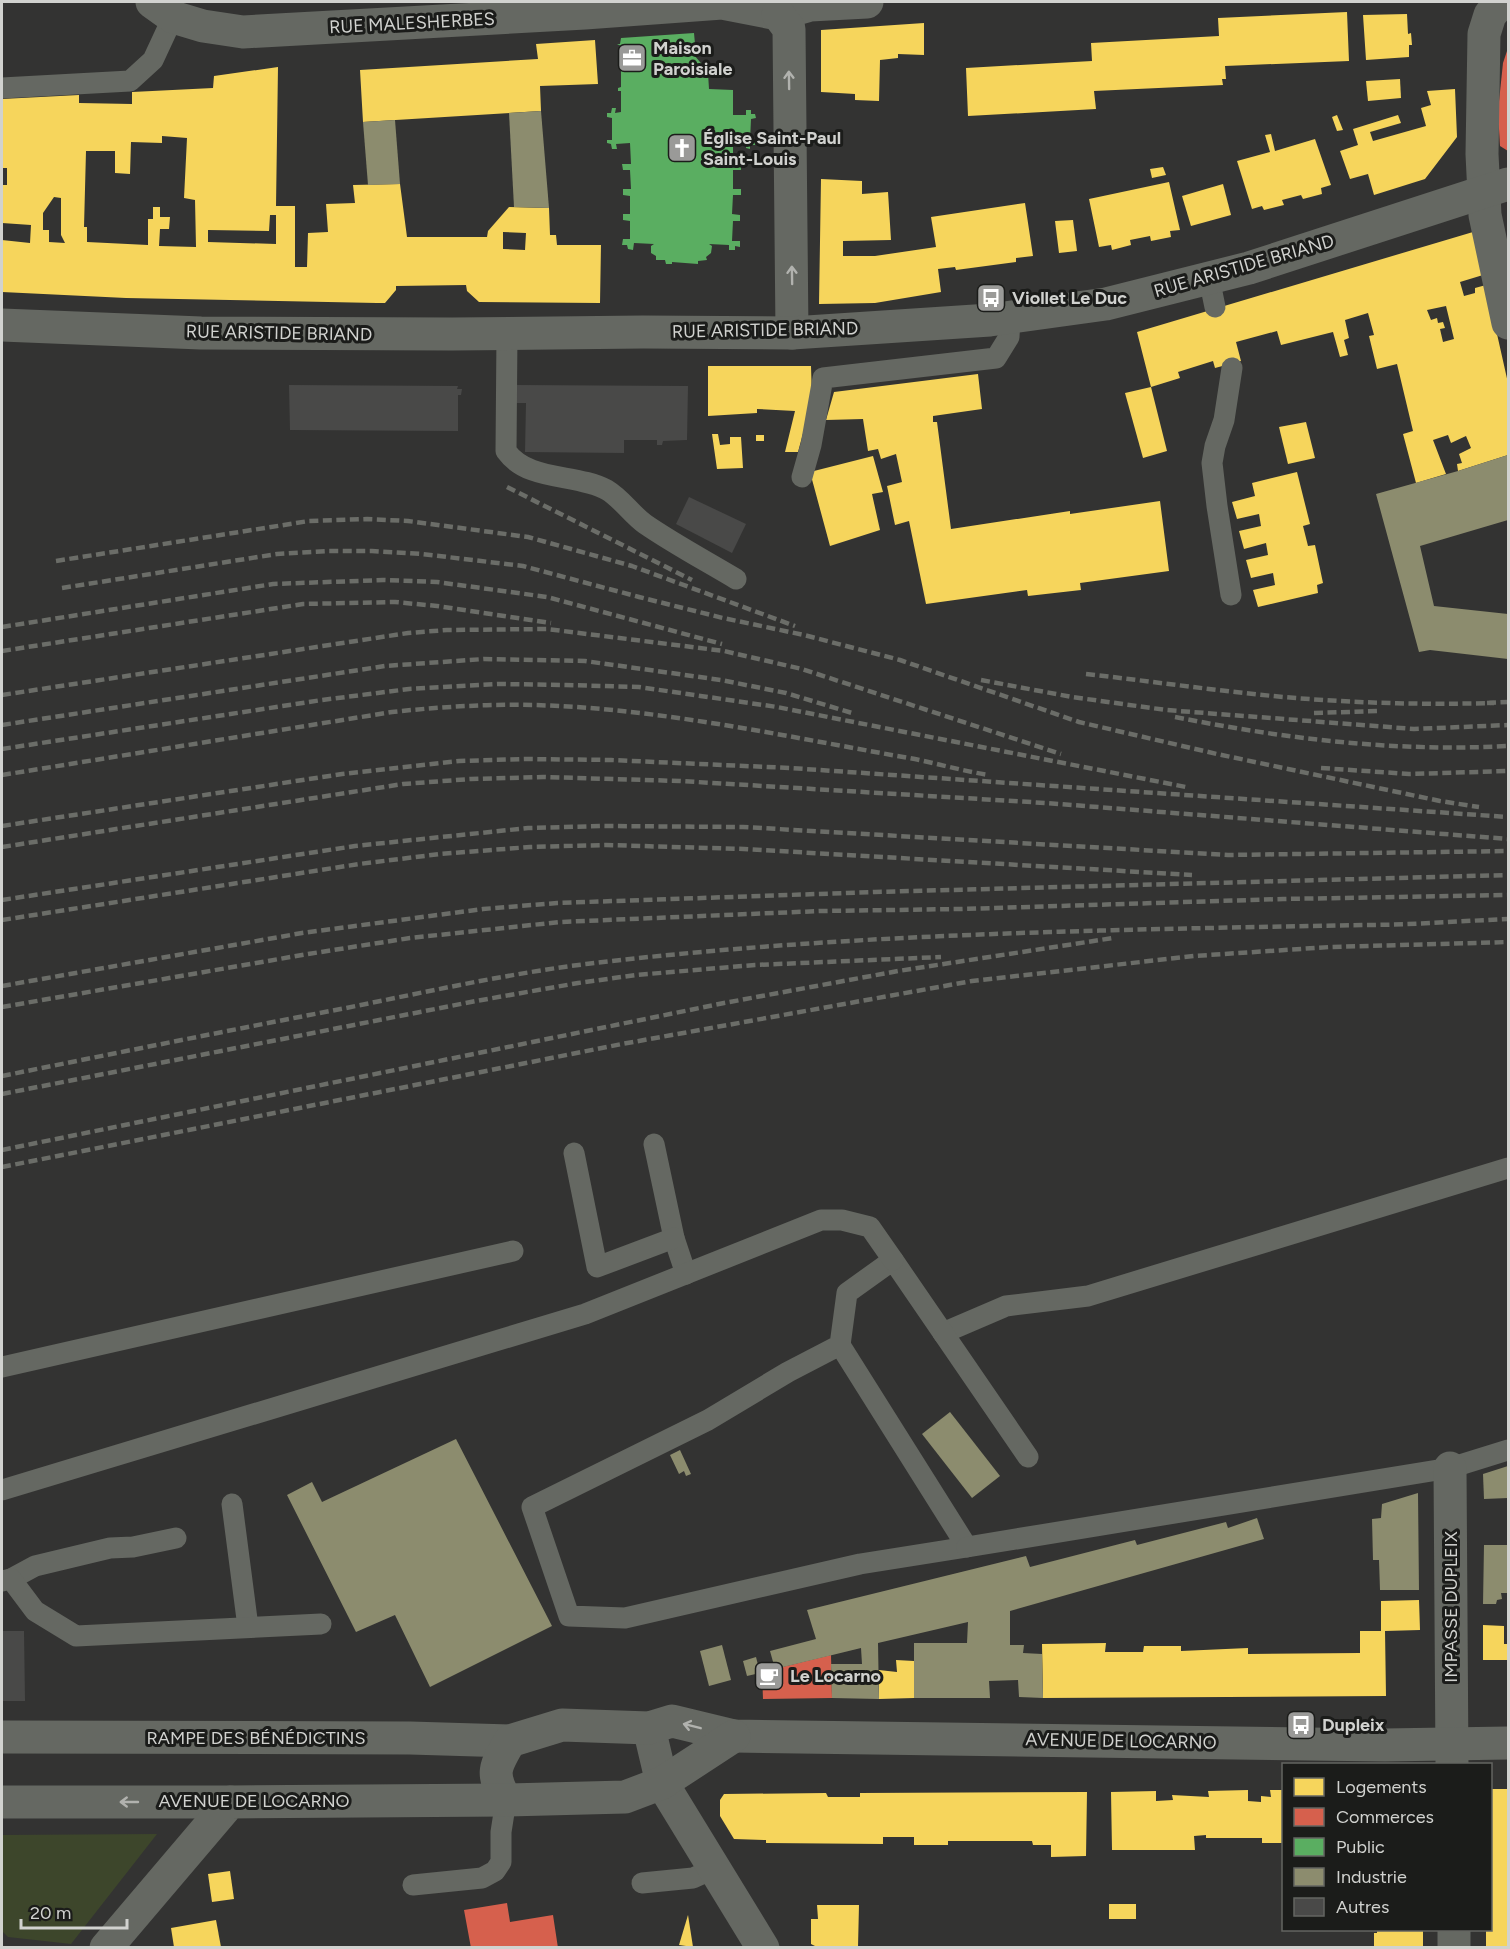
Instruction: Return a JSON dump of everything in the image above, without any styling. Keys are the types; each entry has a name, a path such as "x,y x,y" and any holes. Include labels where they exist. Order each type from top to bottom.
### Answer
{"street":[{"name":"RUE MALESHERBES","path":"168,7 203,26 243,32 584,7 722,2 778,14 810,5 867,2"},
{"path":"1501,2 1490,15 1484,34 1482,154 1497,187 1485,215 1509,323"},
{"path":"778,14 789,29 792,333"},
{"name":"RUE ARISTIDE BRIAND","path":"2,325 201,333 792,333 1010,317 1212,292 1249,268 1497,187"},
{"name":"IMPASSE DUPLEIX","path":"1450,1468 1452,1755"},
{"name":"AVENUE DE LOCARNO","path":"649,1728 672,1721 734,1736 1452,1755 1509,1743"},
{"name":"RAMPE DES BÉNÉDICTINS","path":"2,1737 410,1738 510,1741 562,1725 649,1728"},
{"path":"649,1728 662,1783 764,1947"},
{"name":"AVENUE DE LOCARNO","path":"2,1802 506,1800 626,1797 662,1783 734,1736"},
{"path":"506,1800 498,1787 495,1773 499,1760 510,1741"},
{"path":"106,1947 230,1802"},
{"path":"1454,1931 1455,1947"}],"lane":[{"path":"2,88 130,81 153,60 168,7"},
{"path":"802,477 811,445 823,378 996,358 1009,337 1010,317"},
{"path":"507,333 507,451 513,460 528,469 607,490 647,525 736,579"},
{"path":"1231,595 1212,463 1224,420 1232,368"},
{"path":"654,1144 674,1238 686,1274"},
{"path":"574,1153 597,1267 674,1238"},
{"path":"943,1333 1006,1306 1089,1296 1509,1168"},
{"path":"2,1490 585,1314 820,1220 842,1220 870,1227 1028,1457"},
{"path":"2,1366 513,1251"},
{"path":"893,1260 847,1293 840,1345 967,1547"},
{"path":"840,1345 788,1372 708,1420 532,1507 569,1616 625,1618 860,1564 1450,1468 1509,1450"},
{"path":"232,1504 248,1627"},
{"path":"176,1538 133,1547 111,1548 35,1566 6,1580 35,1611 76,1636 321,1624"},
{"path":"412,1885 482,1878 495,1871 501,1862 501,1832 506,1800"},
{"path":"642,1883 693,1878 715,1868"}],"green space":[{"path":"157,1834 71,1944 8,1937 2,1931 2,1835"}],"building: Logements":[{"path":"1347,12 1349,61 1225,66 1226,79 1222,79 1223,85 1094,91 1096,109 968,116 966,68 1092,61 1091,43 1219,36 1218,18"},
{"path":"1407,14 1408,34 1411,33 1412,45 1409,45 1409,57 1366,60 1363,15"},
{"path":"924,23 924,55 898,54 898,58 880,60 879,101 855,100 855,94 821,92 821,30"},
{"path":"595,40 598,84 540,86 541,111 363,122 360,70 538,59 536,44"},
{"path":"278,67 276,206 295,206 295,267 307,267 308,233 328,232 326,204 355,203 353,185 400,184 407,237 487,237 488,231 509,207 549,208 550,235 556,235 557,245 601,245 600,303 479,302 467,291 466,285 396,286 396,290 385,303 126,298 2,292 2,240 30,243 31,225 2,223 2,185 7,185 7,168 2,168 2,99 79,95 79,103 132,104 132,92 213,88 214,76","holes":["162,136 187,138 184,198 195,200 196,247 159,246 160,229 169,229 170,217 160,217 160,207 153,207 153,219 148,219 148,245 87,242 87,227 84,227 86,151 115,151 115,173 130,174 131,142 162,143","54,197 61,198 61,235 65,243 49,242 49,230 43,230 43,213","270,215 276,215 276,244 208,242 208,230 269,231","503,232 526,233 525,250 503,249"]},
{"path":"1400,79 1401,98 1368,101 1366,81"},
{"path":"1455,89 1457,137 1425,179 1374,195 1368,174 1350,179 1340,151 1358,145 1353,129 1398,115 1401,123 1370,132 1373,141 1426,126 1421,108 1431,105 1427,91"},
{"path":"1337,115 1343,130 1337,131 1332,117"},
{"path":"1271,134 1275,151 1315,139 1331,185 1321,188 1322,194 1303,199 1301,195 1282,200 1284,205 1264,210 1262,206 1252,209 1237,161 1270,152 1265,135"},
{"path":"1163,167 1166,175 1152,178 1150,169"},
{"path":"821,179 862,181 862,194 888,192 891,240 843,241 843,256 875,256 936,247 931,217 1025,203 1033,256 1016,258 1016,262 956,270 955,267 938,269 941,292 875,303 819,304"},
{"path":"1169,182 1180,230 1170,231 1171,237 1151,241 1150,236 1130,240 1131,245 1112,250 1111,245 1099,247 1089,199"},
{"path":"1223,184 1231,215 1191,226 1182,196"},
{"path":"1073,220 1077,251 1059,253 1055,221"},
{"path":"1473,232 1483,275 1460,282 1464,296 1475,293 1475,288 1486,285 1508,383 1508,455 1458,471 1457,464 1462,463 1459,454 1471,448 1466,436 1451,443 1448,435 1433,440 1446,474 1416,483 1403,434 1413,431 1397,364 1377,369 1369,336 1374,335 1368,313 1345,320 1349,338 1344,340 1348,355 1340,357 1333,332 1281,345 1277,331 1236,342 1241,361 1215,368 1213,361 1178,372 1180,378 1151,387 1137,332","holes":["1446,306 1454,339 1443,342 1440,329 1445,328 1443,322 1438,323 1437,318 1431,320 1427,310"]},
{"path":"708,366 811,366 812,400 798,452 785,452 795,411 757,409 757,413 708,416"},
{"path":"978,374 982,409 933,416 933,422 937,422 951,529 1070,511 1070,514 1160,501 1169,571 1080,583 1081,590 1028,596 1027,590 926,604 909,521 895,525 887,486 902,482 896,454 881,459 878,449 868,451 863,419 826,420 834,392"},
{"path":"1151,387 1167,451 1143,458 1125,393"},
{"path":"1306,422 1315,458 1288,464 1279,427"},
{"path":"712,434 718,434 720,445 730,444 730,437 741,437 743,468 717,469"},
{"path":"756,435 764,435 764,441 756,441"},
{"path":"873,456 883,492 872,494 880,530 830,546 810,472"},
{"path":"1297,472 1310,524 1303,526 1308,546 1315,545 1323,583 1317,585 1318,593 1258,607 1253,590 1275,585 1273,573 1251,578 1246,560 1268,555 1266,543 1244,549 1239,531 1261,526 1259,514 1237,519 1232,502 1255,496 1252,483"},
{"path":"1419,1600 1420,1630 1385,1631 1386,1696 1043,1698 1042,1644 1106,1643 1105,1652 1143,1652 1144,1646 1181,1646 1181,1651 1248,1648 1248,1654 1360,1653 1360,1631 1381,1631 1381,1601"},
{"path":"1483,1625 1504,1626 1504,1644 1508,1644 1508,1660 1483,1660"},
{"path":"896,1660 914,1661 914,1698 879,1699 879,1670 897,1672"},
{"path":"1492,1789 1508,1789 1508,1947 1486,1947 1486,1931 1492,1931"},
{"path":"1248,1790 1248,1801 1261,1802 1261,1796 1271,1797 1270,1790 1282,1790 1282,1843 1262,1843 1262,1838 1206,1838 1206,1835 1194,1836 1195,1850 1112,1850 1111,1792 1156,1791 1156,1801 1173,1800 1172,1795 1209,1797 1208,1791"},
{"path":"1087,1792 1086,1856 1051,1857 1051,1845 1033,1845 1032,1841 948,1841 948,1845 914,1845 914,1837 883,1837 883,1844 766,1843 766,1840 734,1839 720,1816 720,1800 724,1794 826,1793 828,1797 860,1797 860,1793"},
{"path":"230,1871 234,1899 212,1902 208,1874"},
{"path":"1109,1904 1136,1904 1136,1919 1109,1919"},
{"path":"817,1905 859,1905 858,1947 817,1947 811,1944 811,1919 818,1919"},
{"path":"688,1915 693,1947 679,1945"},
{"path":"216,1920 221,1947 174,1947 171,1928"},
{"path":"1377,1931 1423,1931 1423,1947 1374,1947 1374,1933"}],"building: Commerces":[{"path":"1508,48 1508,151 1500,146 1498,111 1503,63"},
{"path":"831,1655 832,1698 763,1699 762,1672"},
{"path":"507,1903 510,1922 553,1915 558,1948 471,1948 464,1910"}],"building: Public":[{"name":"Église Saint-Paul Saint-Louis","path":"694,33 695,44 699,43 694,55 706,69 714,65 713,70 708,73 709,89 733,90 733,115 746,115 746,110 751,110 751,114 755,114 756,118 751,119 750,141 756,140 755,145 750,145 750,149 746,148 746,144 733,143 733,163 741,164 741,170 733,170 733,189 741,189 741,195 733,195 732,214 740,215 740,221 733,221 732,241 740,241 740,247 735,246 735,250 729,250 729,245 709,244 712,246 711,253 706,257 707,260 698,261 698,264 672,262 672,264 666,264 665,260 656,260 656,256 651,253 651,246 654,244 634,243 633,250 628,249 627,245 622,245 623,239 630,239 630,221 623,220 623,214 630,214 630,196 623,195 623,189 631,189 630,170 623,170 622,164 631,164 630,143 616,144 617,149 612,149 611,144 607,143 607,140 612,140 612,118 607,117 607,113 611,113 612,108 616,108 615,113 621,112 621,91 618,91 618,88 621,87 621,46 617,44 620,44 621,38"}],"building: Industrie":[{"path":"541,111 549,208 514,207 509,113"},
{"path":"395,120 400,184 368,185 363,122"},
{"path":"1508,455 1508,520 1420,546 1434,606 1508,614 1508,659 1430,650 1419,652 1376,494"},
{"path":"950,1412 1000,1476 972,1498 922,1434"},
{"path":"456,1439 552,1626 430,1687 395,1615 356,1632 287,1495 312,1482 322,1502"},
{"path":"680,1450 691,1474 686,1476 684,1471 679,1474 670,1455"},
{"path":"1508,1466 1508,1498 1484,1499 1483,1474"},
{"path":"1418,1493 1419,1590 1380,1590 1379,1560 1373,1560 1372,1519 1381,1518 1382,1504"},
{"path":"1257,1518 1264,1539 1010,1611 1010,1645 1024,1645 1023,1653 1042,1654 1043,1698 1019,1697 1018,1680 989,1681 990,1698 914,1698 914,1643 967,1643 968,1622 878,1643 879,1699 832,1698 831,1664 862,1664 861,1648 775,1669 770,1651 816,1639 807,1610 1026,1556 1030,1567 1135,1540 1137,1545 1226,1522 1228,1528"},
{"path":"1484,1545 1508,1545 1508,1593 1501,1593 1502,1599 1497,1600 1496,1604 1483,1604"},
{"path":"722,1645 731,1680 709,1686 700,1651"},
{"path":"756,1657 760,1673 747,1676 743,1661"}],"building: Autres":[{"path":"289,385 458,386 457,389 462,389 461,395 458,395 458,431 290,430"},
{"path":"516,385 688,386 687,440 663,441 662,445 657,445 657,440 624,440 624,453 525,452 526,403 516,403"},
{"path":"689,497 746,524 732,553 676,524"},
{"path":"2,1631 24,1631 25,1701 2,1701"}],"railway":[{"path":"507,487 692,580"},
{"path":"56,561 309,521 367,519 408,521 528,537 632,566 795,626"},
{"path":"62,588 277,554 329,551 422,554 523,566 723,618 804,635 900,660 1079,722 1217,754 1440,801 1479,807"},
{"path":"2,627 273,584 383,580 437,582 547,597 722,644"},
{"path":"2,651 303,604 395,602 551,623"},
{"path":"2,695 408,633 447,630 547,629 724,651 802,669 1061,754"},
{"path":"2,725 385,666 484,659 585,661 721,680 786,693 852,713"},
{"path":"1086,674 1301,698 1384,703 1494,703"},
{"path":"981,680 1072,697 1166,710 1414,729 1508,725"},
{"path":"2,749 322,700 409,689 499,684 639,687 777,707 1186,787"},
{"path":"1487,703 1508,702"},
{"path":"2,775 392,712 517,705 603,709 691,720 779,734 989,775"},
{"path":"1314,713 1380,711"},
{"path":"1175,717 1258,732 1341,742 1424,747 1508,746"},
{"path":"2,826 342,774 459,761 526,759 611,760 790,768 1508,817"},
{"path":"1321,768 1409,774 1508,771"},
{"path":"2,847 403,784 543,777 680,781 1046,803 1508,839"},
{"path":"2,900 355,846 528,828 743,827 1228,855 1508,851"},
{"path":"2,920 359,864 440,854 530,847 606,845 744,849 1192,875"},
{"path":"2,986 302,933 483,909 557,903 1508,875"},
{"path":"2,1007 410,938 560,922 820,911 1508,895"},
{"path":"2,1076 496,978 586,964 877,939 1508,919"},
{"path":"2,1150 724,1003 898,971 1113,938"},
{"path":"2,1167 622,1044 972,981 1194,956 1330,947 1508,942"},
{"path":"2,1094 578,983 636,975 755,965 941,957"}],"place":[{"name":"Maison Paroisiale","path":"632,58"},
{"name":"Église Saint-Paul Saint-Louis","path":"682,148"},
{"name":"Viollet Le Duc","path":"991,298"},
{"name":"Le Locarno","path":"769,1676"},
{"name":"Dupleix","path":"1301,1725"}]}
